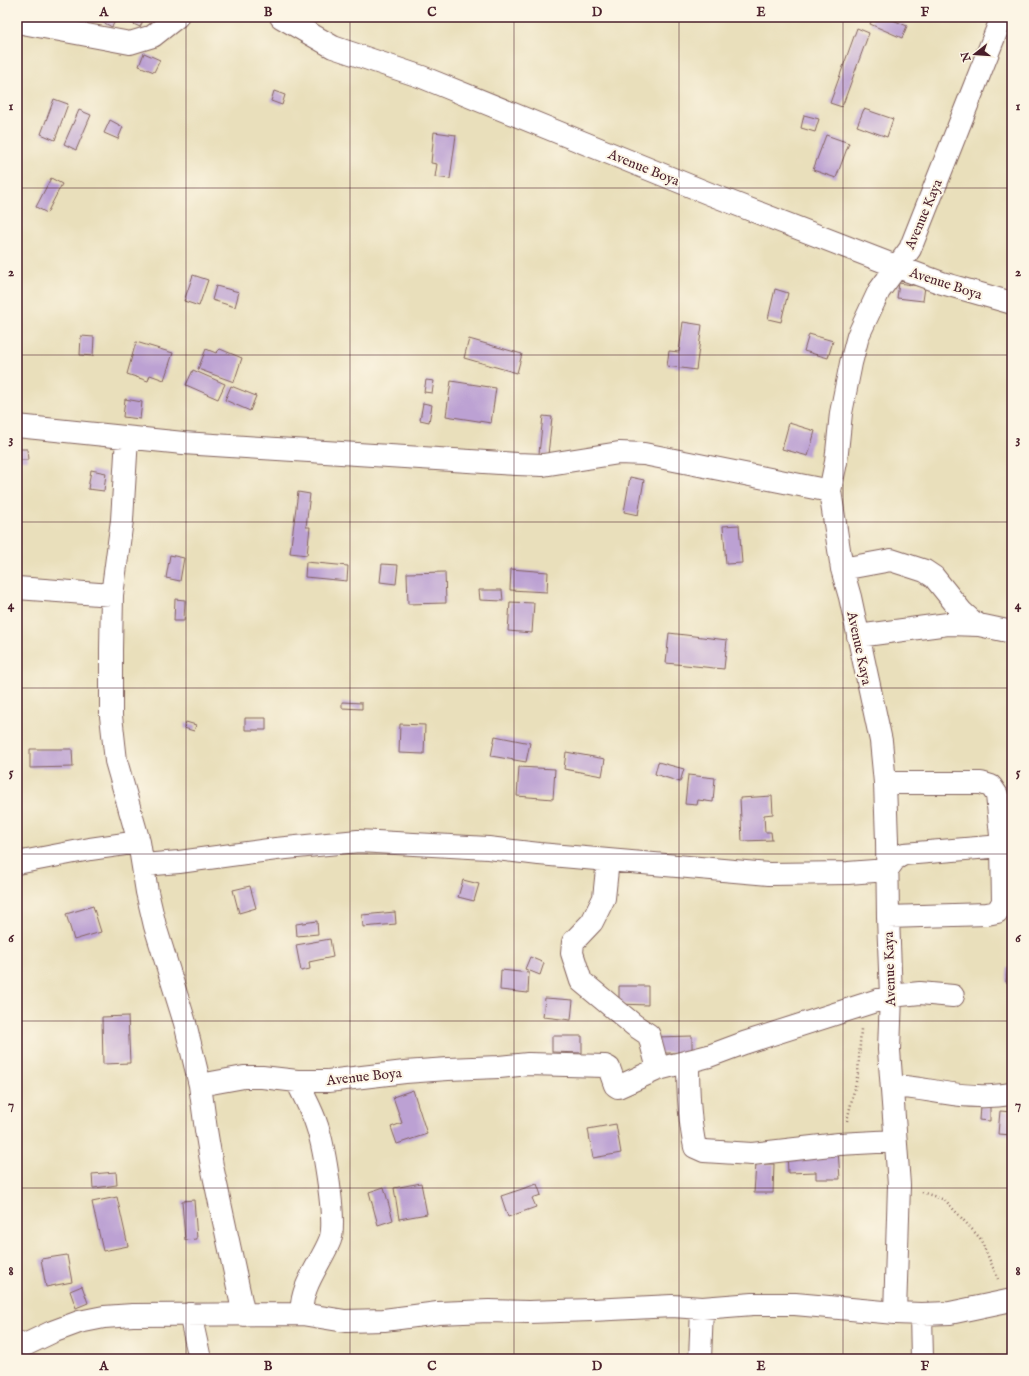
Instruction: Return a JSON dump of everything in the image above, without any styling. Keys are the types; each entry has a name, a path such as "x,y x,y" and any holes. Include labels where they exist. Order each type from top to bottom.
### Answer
{"street":[{"path":"17,22 130,43 153,36 177,17"},
{"name":"Avenue Boya","path":"281,17 333,47 422,77 710,194 898,267 942,283 1012,303"},
{"name":"Avenue Kaya","path":"895,1313 899,1185 889,1050 891,996 887,870 887,805 881,741 842,569 830,491 836,462 841,414 850,363 858,336 879,291 910,249 1002,17"},
{"path":"17,426 183,443 517,464 543,465 619,453 644,454 830,491"},
{"path":"127,438 122,520 112,595 110,649 111,716 116,761 139,842 147,892 155,926 185,1023 200,1085 212,1166 244,1315"},
{"path":"842,569 891,560 925,571 934,577 962,612 972,621 980,625"},
{"path":"17,588 112,595"},
{"path":"858,636 941,625 980,625 1012,632"},
{"path":"885,783 981,782 991,786 997,795 1002,846 1003,902 997,912 987,914 888,917"},
{"path":"143,865 358,841 488,848 539,854 769,874 848,873 887,870 895,859 904,854 1002,846"},
{"path":"17,863 90,849 139,842"},
{"path":"608,860 604,898 592,922 573,942 572,953 581,981 634,1025 649,1035 658,1069 709,1056 744,1043 864,1006 891,996 920,993 953,996"},
{"path":"848,873 888,894"},
{"path":"688,1062 688,1092 695,1147 704,1151 752,1154 839,1144 895,1141"},
{"name":"Avenue Boya","path":"200,1085 244,1077 262,1077 297,1081 328,1081 412,1072 528,1064 606,1066 609,1068 615,1085 618,1088 658,1069"},
{"path":"297,1081 317,1124 323,1150 332,1220 330,1239 308,1286 301,1305 302,1314"},
{"path":"892,1086 978,1096 1012,1094"},
{"path":"20,1345 79,1322 104,1317 133,1314 302,1314 345,1321 384,1320 438,1313 489,1311 564,1311 672,1306 702,1308 753,1304 795,1304 921,1314 950,1313 1010,1300"},
{"path":"700,1359 702,1308"},
{"path":"190,1314 200,1359"},
{"path":"921,1314 922,1359"}],"path":[{"path":"839,1144 848,1120 858,1073 864,1006"},
{"path":"899,1185 945,1200 980,1238 1010,1300"}],"building":[{"path":"98,17 117,17 112,27 97,19"},
{"path":"128,17 145,17 140,27 127,21"},
{"path":"873,17 886,17 907,26 902,38 870,24"},
{"path":"857,28 869,33 842,107 830,103"},
{"path":"144,53 160,60 154,72 139,66"},
{"path":"274,91 285,95 282,105 271,101"},
{"path":"54,99 68,104 55,140 41,134"},
{"path":"864,109 893,119 887,137 857,126"},
{"path":"79,110 91,115 76,150 64,144"},
{"path":"804,115 819,119 815,132 801,128"},
{"path":"110,120 123,127 118,139 104,133"},
{"path":"434,132 456,135 450,179 435,177 437,164 431,163"},
{"path":"826,135 849,143 836,178 813,170"},
{"path":"51,178 62,184 47,213 36,207"},
{"path":"193,275 208,280 199,306 184,301"},
{"path":"899,283 925,287 923,301 897,298"},
{"path":"216,286 239,292 235,307 212,300"},
{"path":"775,289 788,293 781,322 768,319"},
{"path":"683,322 702,325 696,370 667,366 669,351 679,352"},
{"path":"809,334 833,341 828,358 804,351"},
{"path":"81,336 94,337 93,356 80,355"},
{"path":"469,339 522,354 517,373 464,358"},
{"path":"136,342 173,353 164,380 150,375 148,381 127,374"},
{"path":"206,349 216,353 220,349 242,358 234,382 198,369"},
{"path":"193,370 225,384 218,399 186,385"},
{"path":"426,380 434,381 432,393 424,392"},
{"path":"451,381 496,388 491,423 446,416"},
{"path":"231,386 256,396 250,411 225,400"},
{"path":"125,399 142,402 140,419 123,417"},
{"path":"423,403 432,405 429,422 420,420"},
{"path":"543,416 552,417 548,455 539,454"},
{"path":"789,423 815,431 808,456 782,449"},
{"path":"17,449 27,449 28,460 17,460"},
{"path":"91,470 106,473 104,491 88,489"},
{"path":"630,477 644,480 638,515 624,512"},
{"path":"298,492 310,494 306,527 310,527 307,555 290,553"},
{"path":"739,525 742,563 726,564 723,526"},
{"path":"170,555 184,558 180,581 166,578"},
{"path":"306,562 348,566 347,581 305,577"},
{"path":"382,564 398,565 396,584 380,582"},
{"path":"511,569 548,572 547,592 510,590"},
{"path":"445,572 446,603 408,604 407,573"},
{"path":"479,590 502,590 503,601 480,600"},
{"path":"175,599 185,600 184,621 174,621"},
{"path":"510,602 534,603 532,633 508,631"},
{"path":"669,633 727,640 724,669 666,663"},
{"path":"342,702 362,703 362,709 342,708"},
{"path":"245,718 266,718 266,730 245,730"},
{"path":"186,722 196,725 194,731 184,728"},
{"path":"400,724 425,725 424,754 399,753"},
{"path":"495,736 530,743 526,762 491,756"},
{"path":"30,749 72,749 73,767 30,768"},
{"path":"566,752 605,759 602,776 564,769"},
{"path":"658,762 684,769 680,782 655,774"},
{"path":"519,767 555,769 553,799 517,796"},
{"path":"688,775 715,778 713,802 698,800 697,805 685,804"},
{"path":"772,796 773,814 764,815 765,832 771,832 772,840 742,841 740,798"},
{"path":"463,880 479,884 474,901 458,897"},
{"path":"250,886 256,908 239,913 233,890"},
{"path":"93,906 101,932 74,940 66,914"},
{"path":"395,912 396,924 363,927 362,915"},
{"path":"317,921 318,934 297,936 296,924"},
{"path":"330,939 333,957 309,962 310,969 301,971 296,945"},
{"path":"530,957 544,963 540,975 525,969"},
{"path":"1008,967 1012,967 1012,983 1006,982"},
{"path":"501,970 529,973 528,993 500,990"},
{"path":"619,986 648,986 648,1005 619,1004"},
{"path":"545,998 573,1000 571,1020 543,1017"},
{"path":"128,1016 130,1063 103,1064 102,1017"},
{"path":"552,1036 582,1036 582,1053 552,1052"},
{"path":"692,1036 692,1053 656,1053 656,1037"},
{"path":"413,1090 427,1134 397,1144 391,1127 402,1123 393,1097"},
{"path":"980,1106 990,1107 990,1121 979,1120"},
{"path":"1000,1111 1012,1112 1012,1135 998,1134"},
{"path":"616,1124 621,1153 593,1158 588,1129"},
{"path":"838,1150 840,1179 816,1179 816,1172 788,1173 787,1152"},
{"path":"756,1164 774,1164 773,1193 754,1193"},
{"path":"116,1172 117,1185 93,1188 92,1174"},
{"path":"421,1183 427,1214 399,1219 394,1188"},
{"path":"537,1184 541,1195 532,1198 536,1207 508,1217 501,1196"},
{"path":"384,1187 393,1220 378,1225 369,1192"},
{"path":"117,1197 128,1246 103,1251 92,1202"},
{"path":"194,1200 197,1239 185,1240 182,1201"},
{"path":"67,1255 72,1282 46,1287 41,1259"},
{"path":"82,1286 88,1303 76,1308 70,1291"}]}
